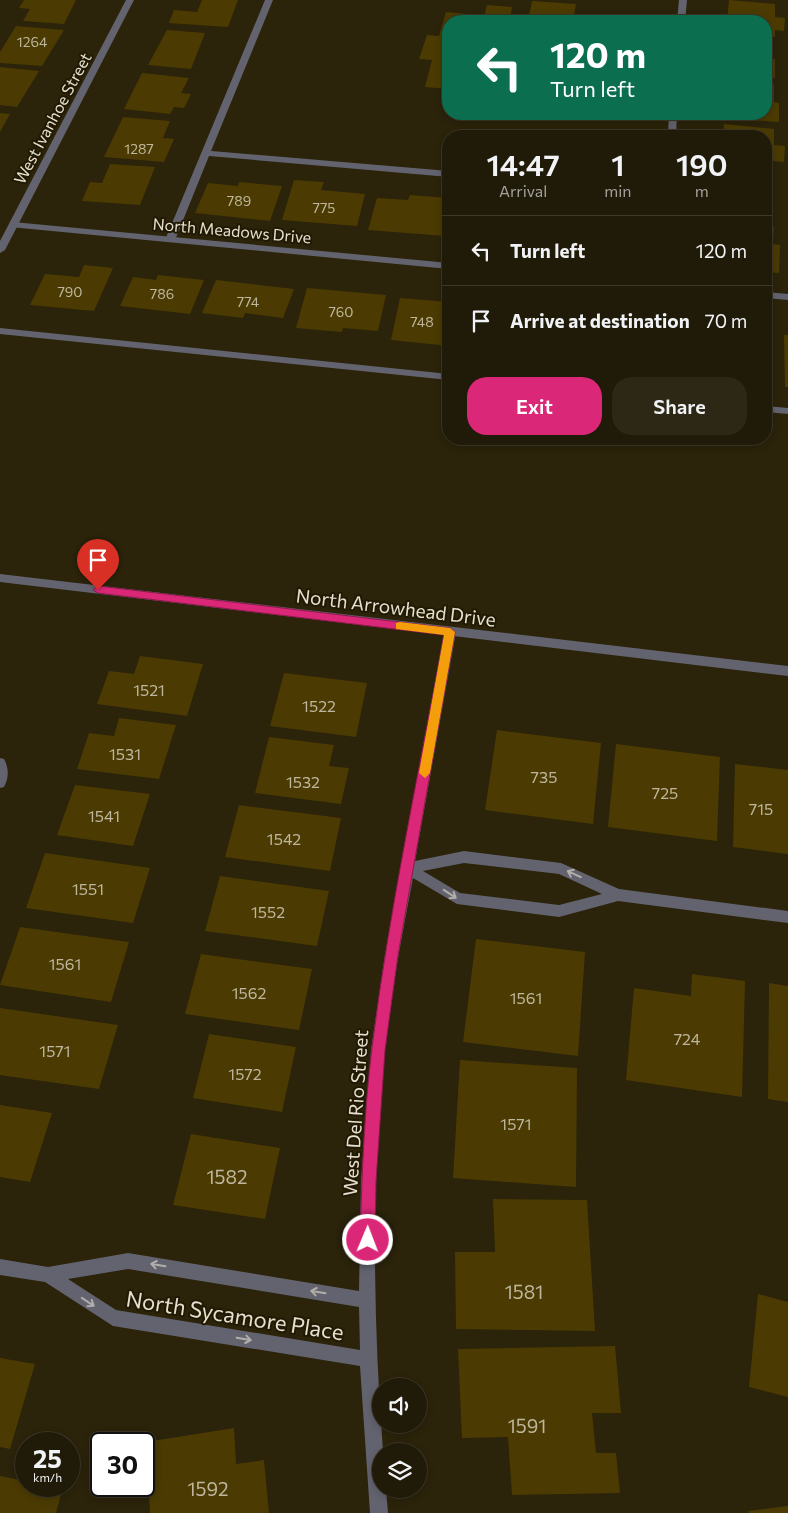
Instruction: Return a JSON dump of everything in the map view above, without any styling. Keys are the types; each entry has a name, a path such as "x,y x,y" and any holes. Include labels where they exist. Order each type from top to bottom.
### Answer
{"street":[{"name":"West Ivanhoe Street","path":"0,250 130,0"},
{"path":"170,240 270,0"},
{"path":"682,15 683,0"},
{"path":"206,153 442,173"},
{"name":"North Meadows Drive","path":"13,225 442,265"},
{"path":"772,296 788,297"},
{"path":"0,331 442,376"},
{"path":"772,410 788,411"},
{"name":"North Arrowhead Drive","path":"0,578 788,671"},
{"name":"West Del Rio Street","path":"379,1513 368,1359 366,1300 369,1181 378,1050 392,955 450,632"},
{"path":"0,763 2,777 0,783"},
{"path":"408,868 464,857 561,868 618,895 788,917"},
{"path":"408,868 457,898 559,911 618,895"},
{"name":"North Sycamore Place","path":"0,1267 48,1275 128,1260 366,1300"},
{"name":"North Sycamore Place","path":"48,1275 113,1318 368,1359"}],"building":[{"path":"24,0 76,0 64,24 23,21 30,9 19,8"},
{"path":"202,0 238,0 228,27 169,23 174,10 197,12"},
{"path":"729,0 775,4 775,17 785,18 784,31 775,30 775,37 772,37 772,15 728,15"},
{"path":"532,1 576,4 574,15 529,15"},
{"path":"487,5 512,7 511,15 484,15"},
{"path":"446,12 478,15 445,15"},
{"path":"16,26 64,30 42,66 0,63 0,52"},
{"path":"442,26 442,88 425,87 432,60 419,59 427,35 439,36"},
{"path":"167,30 205,33 191,69 148,65"},
{"path":"772,59 775,59 775,78 772,78"},
{"path":"0,67 39,71 17,107 0,105"},
{"path":"142,73 189,78 181,93 191,94 184,108 174,107 170,114 124,109"},
{"path":"772,84 774,84 774,102 779,103 779,122 752,120 772,120"},
{"path":"0,113 10,114 0,132"},
{"path":"123,117 170,121 163,138 174,139 164,162 104,157"},
{"path":"724,124 774,129 774,145 785,146 784,162 773,161 772,169 772,130 724,130"},
{"path":"110,164 155,167 140,205 82,201 90,182 102,183"},
{"path":"294,180 324,182 321,190 365,194 357,226 282,220"},
{"path":"239,182 282,186 270,221 195,213 208,183 238,186"},
{"path":"410,195 442,197 442,236 368,230 377,198 408,200"},
{"path":"772,227 774,227 773,244 780,245 779,273 772,272"},
{"path":"84,265 113,268 94,311 30,305 45,274 79,277"},
{"path":"158,275 204,280 190,314 120,306 133,277 156,280"},
{"path":"216,280 294,289 283,318 245,313 243,318 202,313"},
{"path":"307,288 386,295 378,331 343,328 342,332 296,328"},
{"path":"400,298 442,301 442,345 391,340"},
{"path":"784,335 788,335 788,387 785,387"},
{"path":"140,656 203,664 187,716 97,704 109,671 134,674"},
{"path":"284,673 367,683 356,737 270,726"},
{"path":"119,718 176,725 159,779 77,769 89,733 114,736"},
{"path":"497,730 601,743 593,824 485,810"},
{"path":"269,737 334,745 329,766 349,768 341,804 255,793"},
{"path":"616,744 720,757 717,841 608,827"},
{"path":"735,764 788,770 788,854 733,847"},
{"path":"75,785 150,794 133,846 57,835"},
{"path":"239,805 341,818 330,871 225,857"},
{"path":"45,853 150,868 133,923 26,908"},
{"path":"220,876 329,891 317,946 205,931"},
{"path":"20,927 129,942 111,1002 0,985"},
{"path":"476,939 585,952 578,1056 463,1042"},
{"path":"201,954 312,969 299,1030 185,1014"},
{"path":"692,974 745,981 742,1097 626,1080 634,988 691,996"},
{"path":"769,983 788,986 788,1102 768,1099"},
{"path":"0,1008 118,1025 99,1089 0,1075"},
{"path":"209,1034 296,1047 282,1112 193,1098"},
{"path":"460,1060 577,1068 576,1187 453,1178"},
{"path":"0,1105 52,1113 30,1182 0,1177"},
{"path":"191,1134 280,1148 265,1219 173,1205"},
{"path":"493,1199 587,1200 595,1331 456,1329 455,1252 495,1252"},
{"path":"758,1294 788,1302 788,1397 749,1387"},
{"path":"615,1346 621,1413 592,1413 596,1453 616,1453 620,1493 512,1495 508,1437 462,1438 458,1349"},
{"path":"0,1358 35,1364 10,1449 0,1447"},
{"path":"234,1428 236,1464 264,1460 269,1513 150,1513 149,1497 155,1497 155,1441"},
{"path":"0,1476 15,1479 15,1497 60,1497 56,1513 0,1513"},
{"path":"788,1506 788,1513 749,1513 748,1511"}],"slow traffic":[{"path":"400,626 450,632 425,773"}],"route":[{"path":"98,590 450,632 392,955 378,1050 369,1181 368,1240"}]}
